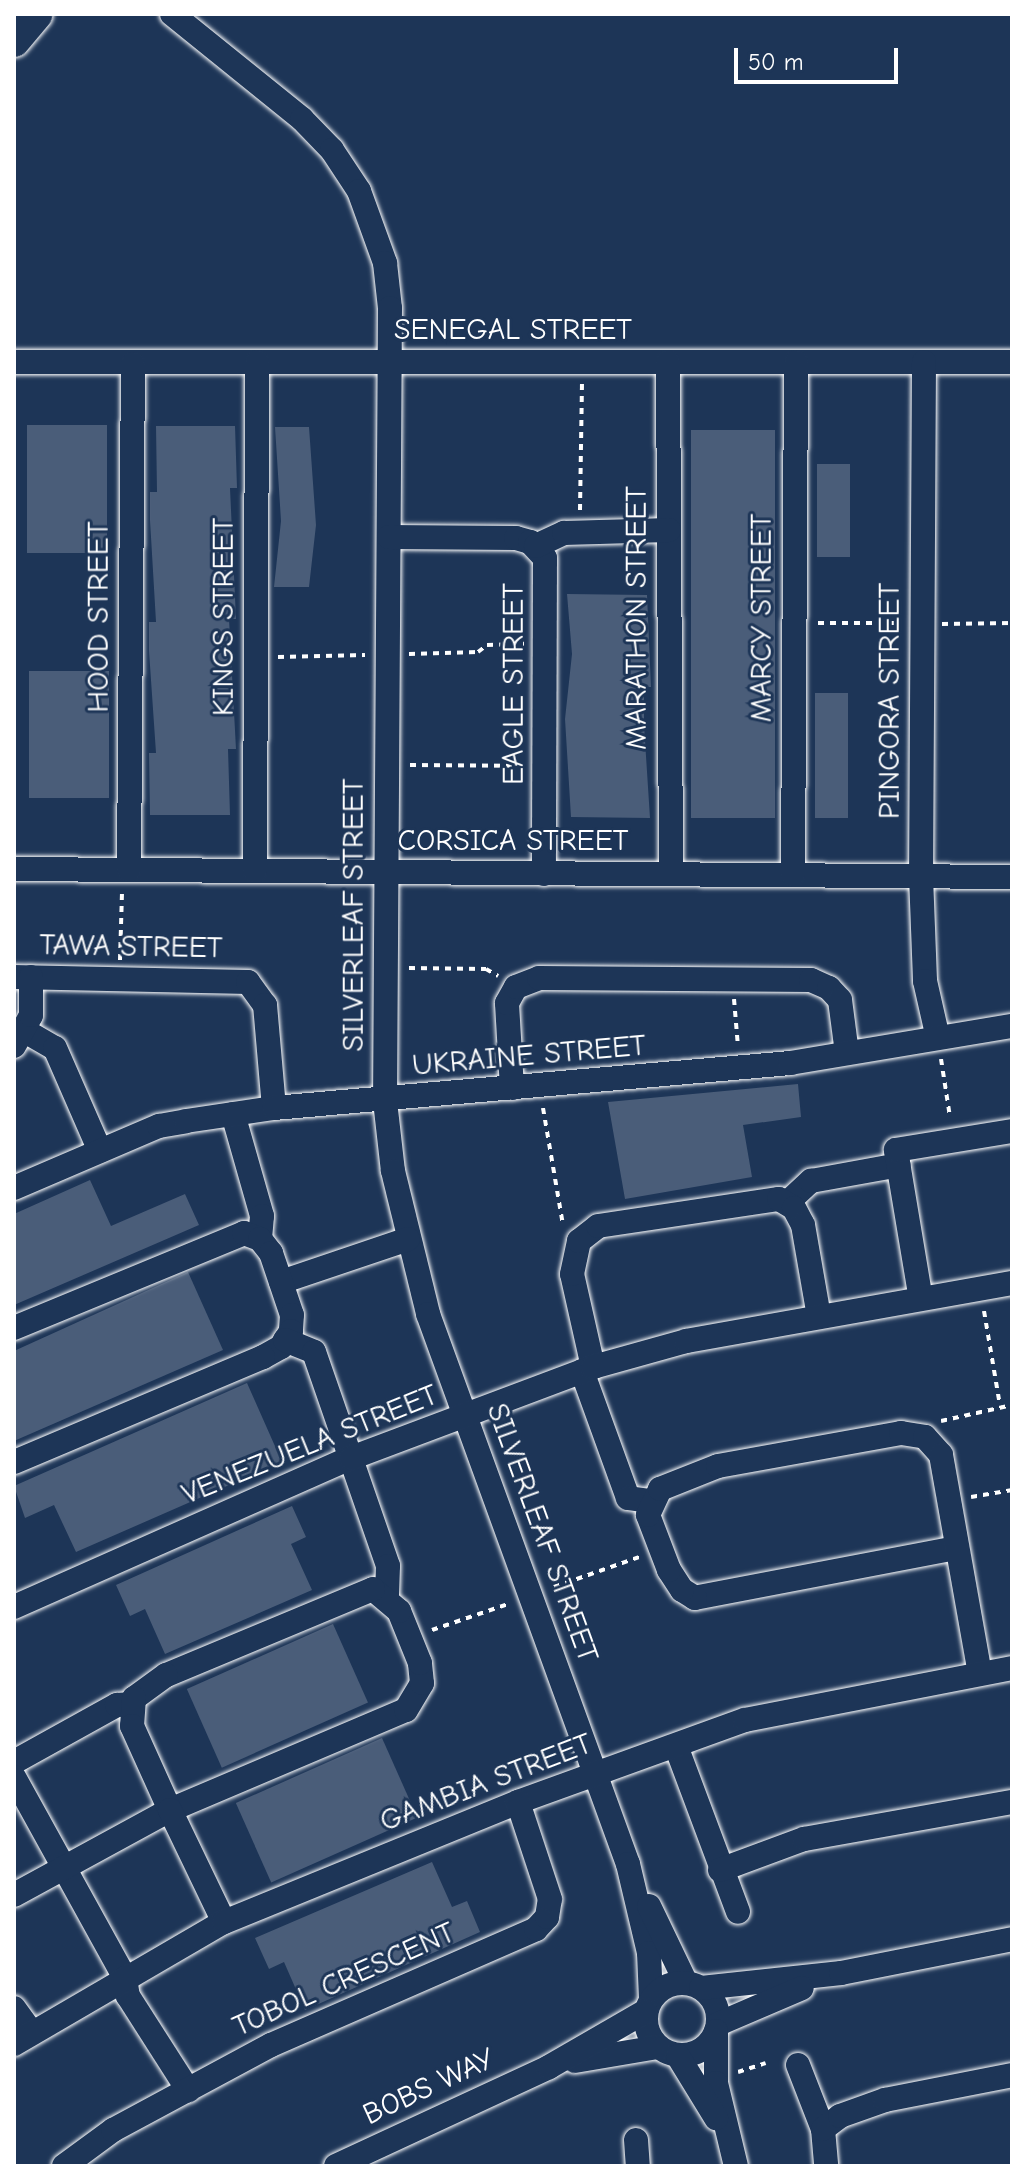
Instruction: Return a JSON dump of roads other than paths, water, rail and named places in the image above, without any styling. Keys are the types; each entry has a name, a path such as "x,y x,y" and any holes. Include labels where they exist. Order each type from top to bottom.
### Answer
{"main road":[{"path":"14,41 37,14"}],"street":[{"name":"SILVERLEAF STREET","path":"172,14 302,119 345,168 371,215 385,263 390,361 385,1101 393,1171 428,1314 628,1864 649,1953 649,2005"},
{"name":"SENEGAL STREET","path":"14,362 1012,362"},
{"name":"KINGS STREET","path":"255,871 257,362"},
{"name":"MARATHON STREET","path":"668,362 671,874"},
{"name":"MARCY STREET","path":"793,875 796,362"},
{"name":"PINGORA STREET","path":"924,362 921,876 925,981 939,1043"},
{"name":"HOOD STREET","path":"126,876 133,364"},
{"path":"389,537 516,538 536,546 551,535 580,531 669,530"},
{"name":"EAGLE STREET","path":"536,546 546,565 544,874"},
{"name":"CORSICA STREET","path":"14,869 126,876 255,871 1012,877"},
{"path":"23,977 33,998 20,1038 55,1048 100,1151"},
{"name":"TAWA STREET","path":"23,977 248,982 265,1005 274,1108"},
{"path":"512,1088 507,1003 516,987 539,978 811,980 829,988 843,1007 847,1053"},
{"name":"UKRAINE STREET","path":"14,1188 159,1126 274,1108 725,1070 939,1043 1012,1026"},
{"path":"14,1462 263,1357 285,1340 292,1315 281,1282 260,1239 262,1216 233,1114"},
{"path":"919,1288 896,1150 906,1145 953,1137 1012,1131"},
{"path":"787,1203 811,1181 899,1165"},
{"path":"819,1317 803,1225 787,1203 766,1198 590,1231 573,1254 572,1274 588,1369 628,1498 650,1501 682,1477 718,1466 912,1432 941,1455 980,1673"},
{"path":"14,1328 220,1239 244,1233 260,1239"},
{"path":"281,1282 408,1239"},
{"name":"VENEZUELA STREET","path":"14,1607 351,1458 466,1418 588,1369 686,1341 1012,1283"},
{"path":"14,1895 170,1810 406,1710 422,1683 410,1638 387,1596 388,1566 314,1352 285,1340"},
{"path":"650,1501 648,1515 669,1570 682,1590 695,1598 714,1598 750,1586 956,1548"},
{"path":"224,1922 132,1726 133,1704 148,1684 355,1593 373,1589 387,1596"},
{"name":"GAMBIA STREET","path":"22,2037 224,1922 518,1802 784,1710 1012,1668"},
{"path":"14,1762 117,1705 133,1704"},
{"path":"676,1746 738,1912"},
{"path":"14,1777 125,1978 128,1996 188,2090"},
{"name":"TOBOL CRESCENT","path":"64,2166 113,2130 284,2039 536,1929 547,1917 550,1899 518,1802"},
{"path":"720,1870 804,1839 1012,1802"},
{"name":"SILVERLEAF STREET","path":"628,1864 693,1985"},
{"path":"722,2127 645,2024 649,2005 666,1986 841,1973 1012,1939"},
{"path":"668,2051 706,2047 717,2027 841,1973"},
{"path":"693,1985 717,2010 716,2083 722,2127 736,2166"},
{"name":"BOBS WAY","path":"336,2166 549,2067 649,2005"},
{"path":"14,2008 22,2037"},
{"name":"BOBS WAY","path":"549,2067 668,2051"},
{"path":"798,2065 823,2129 826,2166"},
{"path":"823,2129 840,2116 885,2100 1012,2075"},
{"path":"636,2140 638,2166"}]}
